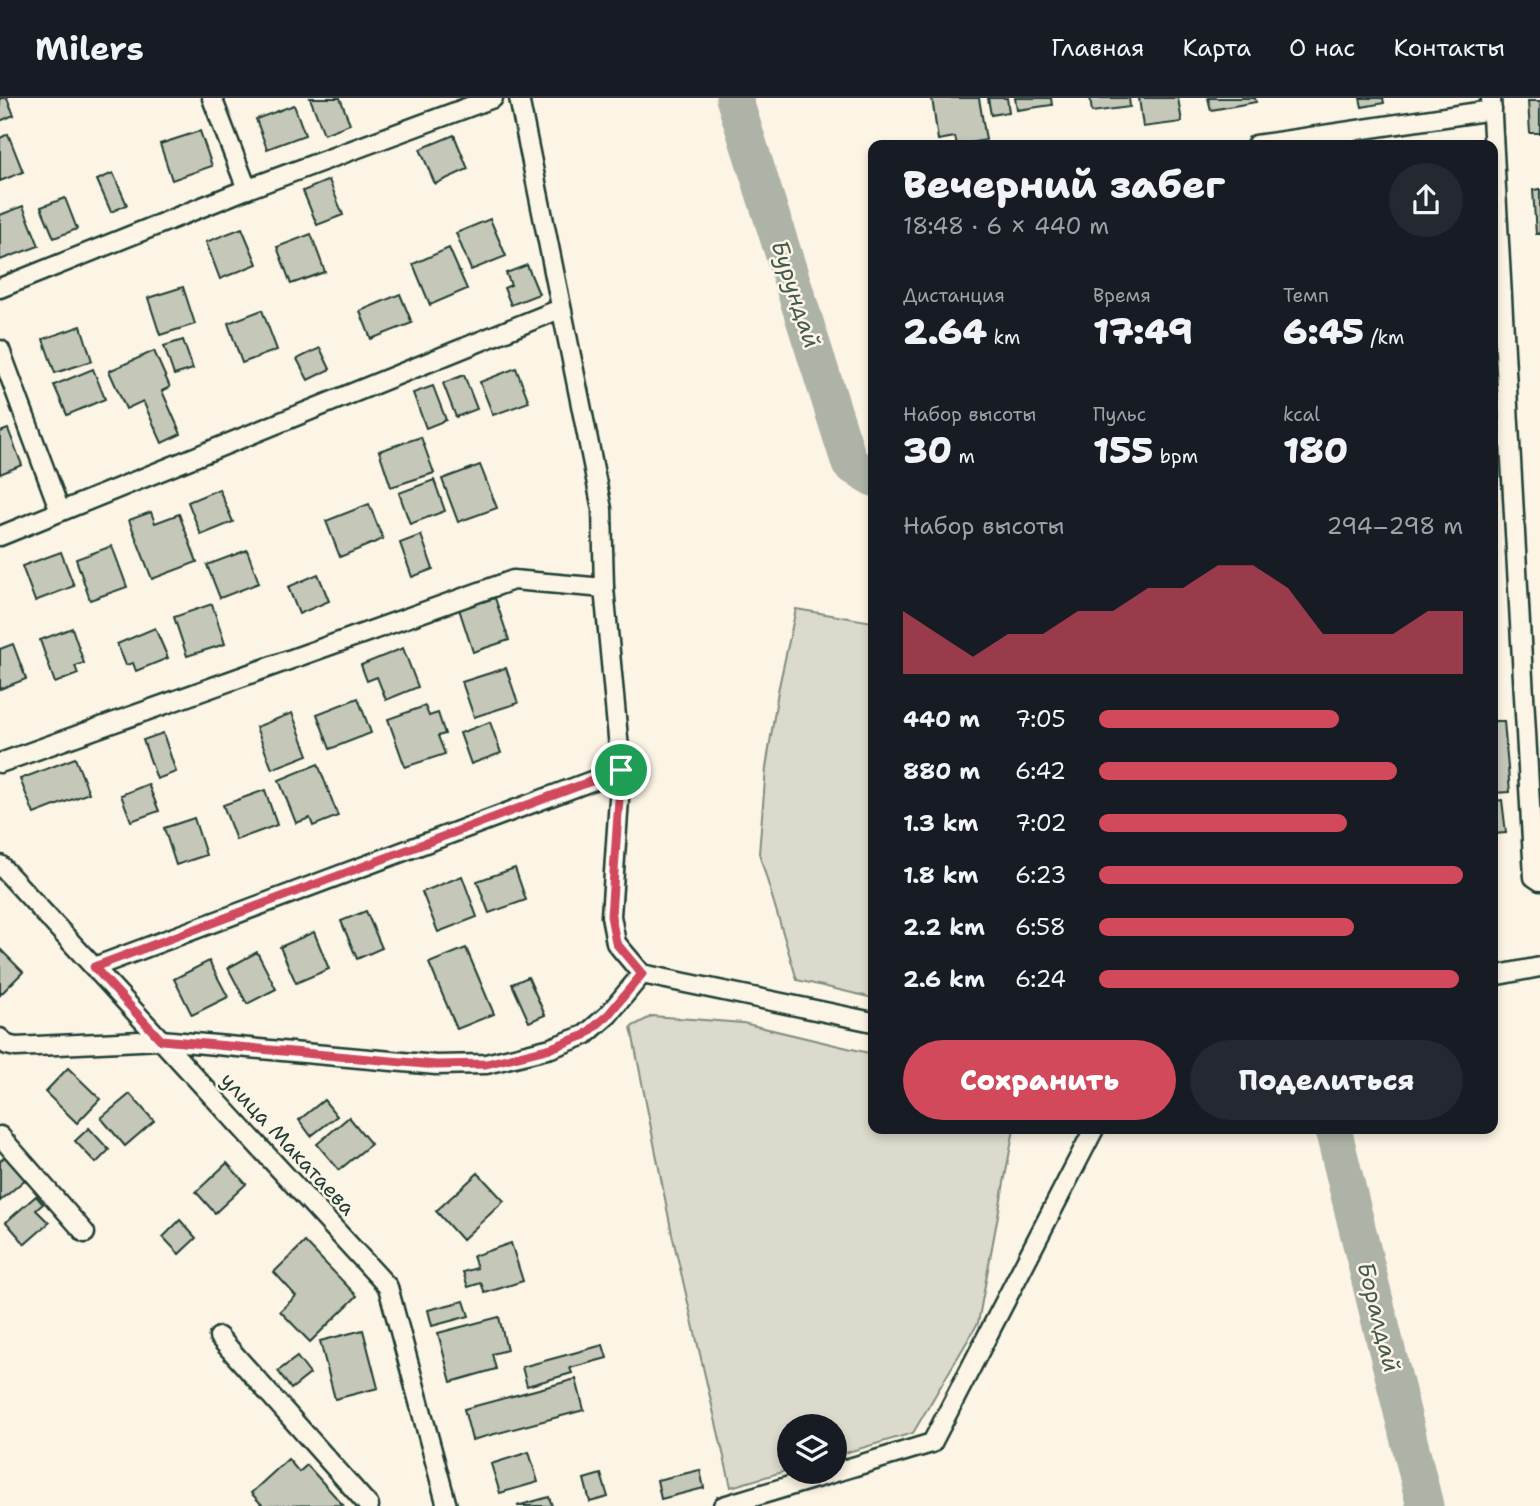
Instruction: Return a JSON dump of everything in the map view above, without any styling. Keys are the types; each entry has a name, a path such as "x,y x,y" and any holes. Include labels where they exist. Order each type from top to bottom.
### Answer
{"street":[{"path":"212,98 247,189"},
{"path":"0,288 247,189 493,98"},
{"path":"519,98 602,509 604,588 621,770 611,916 616,943 642,974 868,1021"},
{"path":"1285,140 1491,104 1492,140"},
{"path":"0,536 560,310"},
{"path":"1498,330 1534,877 1540,881"},
{"path":"0,350 60,512"},
{"path":"0,763 513,579 604,588"},
{"path":"94,967 621,770"},
{"name":"улица Макатаева","path":"0,864 388,1287 447,1506"},
{"path":"1498,975 1540,967"},
{"path":"2,1045 16,1047 161,1040 436,1065 486,1064 551,1048 585,1035 608,1015 642,974"},
{"path":"723,1506 932,1443 1091,1134"},
{"path":"0,1136 85,1233"},
{"path":"219,1337 369,1506"}],"shaded area":[{"path":"796,609 868,621 868,997 797,980 759,853 766,768 778,691"},
{"path":"652,1016 743,1023 868,1053 868,1134 1013,1134 978,1323 913,1433 847,1452 847,1414 777,1414 777,1474 731,1487 672,1234 631,1027"}],"building":[{"path":"0,98 7,98 14,115 0,121"},
{"path":"310,98 340,98 350,124 324,134"},
{"path":"932,98 979,98 986,140 956,140 955,137 938,140"},
{"path":"988,98 1007,98 1009,112 991,115"},
{"path":"1015,98 1051,98 1052,105 1017,110"},
{"path":"1090,98 1129,98 1130,107 1092,112"},
{"path":"1139,98 1178,98 1182,122 1143,127"},
{"path":"1208,98 1255,98 1256,102 1211,110"},
{"path":"1360,98 1383,98 1384,103 1362,107"},
{"path":"1528,101 1540,101 1540,133 1530,133"},
{"path":"294,105 305,135 267,149 256,119"},
{"path":"200,131 212,166 172,180 160,144"},
{"path":"8,134 23,172 0,181 0,138"},
{"path":"454,135 468,169 435,184 420,149"},
{"path":"113,173 127,205 111,212 97,180"},
{"path":"329,180 343,215 317,225 303,191"},
{"path":"1540,189 1540,234 1536,234 1533,190"},
{"path":"65,198 77,229 54,238 41,207"},
{"path":"23,206 39,246 0,260 0,215"},
{"path":"490,219 506,256 471,270 456,233"},
{"path":"242,228 257,264 220,279 206,242"},
{"path":"311,234 325,272 291,284 277,247"},
{"path":"449,248 467,289 430,305 413,264"},
{"path":"527,265 539,294 511,305 504,288 511,285 506,273"},
{"path":"183,287 195,324 160,335 148,298"},
{"path":"400,294 412,323 371,339 360,311"},
{"path":"262,310 277,350 242,363 228,323"},
{"path":"81,326 92,361 55,373 43,339"},
{"path":"183,340 193,369 174,375 164,346"},
{"path":"320,348 330,369 308,380 297,359"},
{"path":"154,351 170,387 162,391 181,434 162,443 143,401 126,409 109,371"},
{"path":"516,368 529,402 493,415 480,382"},
{"path":"93,369 105,399 67,415 54,385"},
{"path":"464,375 477,409 456,417 443,383"},
{"path":"433,386 446,420 426,428 413,393"},
{"path":"8,429 22,465 0,474 0,432"},
{"path":"421,437 434,473 391,487 379,451"},
{"path":"480,465 497,508 458,522 442,479"},
{"path":"434,480 445,511 410,524 399,493"},
{"path":"219,489 233,522 201,535 188,502"},
{"path":"369,504 383,539 340,557 326,521"},
{"path":"151,512 155,523 179,514 197,562 152,579 129,520"},
{"path":"421,535 433,569 412,577 400,543"},
{"path":"112,546 127,587 90,600 76,559"},
{"path":"247,550 259,583 220,598 207,565"},
{"path":"61,552 74,586 35,601 22,566"},
{"path":"318,574 329,601 299,614 288,587"},
{"path":"495,598 509,640 473,652 459,609"},
{"path":"212,604 225,644 187,656 174,617"},
{"path":"72,628 84,663 75,666 78,674 55,683 40,640"},
{"path":"155,628 168,658 136,671 133,663 126,665 117,644"},
{"path":"13,644 26,679 0,689 0,649"},
{"path":"403,648 418,687 386,700 377,677 367,681 361,665"},
{"path":"506,668 518,703 474,717 462,682"},
{"path":"358,698 371,733 330,749 317,714"},
{"path":"425,706 429,716 438,713 445,734 438,736 445,754 405,767 388,719"},
{"path":"292,713 308,755 272,769 256,727"},
{"path":"1498,721 1504,721 1510,792 1498,793"},
{"path":"490,722 501,753 471,764 460,733"},
{"path":"163,733 176,772 157,779 143,740"},
{"path":"75,758 89,793 34,814 20,779"},
{"path":"318,764 338,816 313,826 310,818 296,823 279,780"},
{"path":"148,784 159,811 131,821 121,795"},
{"path":"265,790 277,825 236,840 223,805"},
{"path":"1498,800 1502,800 1506,833 1498,834"},
{"path":"194,818 206,855 176,865 164,828"},
{"path":"515,868 526,900 489,913 477,881"},
{"path":"462,876 477,917 438,932 422,892"},
{"path":"366,911 382,948 357,959 341,921"},
{"path":"314,932 329,969 296,983 280,947"},
{"path":"466,948 494,1014 457,1029 429,963"},
{"path":"0,949 23,972 0,995"},
{"path":"257,952 276,989 247,1004 228,968"},
{"path":"209,961 228,997 192,1015 174,979"},
{"path":"528,977 545,1015 529,1022 512,984"},
{"path":"68,1068 100,1099 77,1123 45,1092"},
{"path":"130,1094 154,1121 125,1146 101,1118"},
{"path":"324,1100 337,1116 311,1136 299,1120"},
{"path":"349,1117 371,1144 339,1170 317,1144"},
{"path":"89,1128 109,1150 96,1163 75,1141"},
{"path":"7,1155 27,1178 0,1201 0,1161"},
{"path":"227,1163 246,1184 215,1213 196,1192"},
{"path":"478,1173 504,1201 462,1240 436,1211"},
{"path":"36,1196 43,1204 36,1210 49,1223 25,1244 6,1222"},
{"path":"180,1220 196,1238 179,1254 163,1237"},
{"path":"305,1242 357,1296 310,1342 280,1311 296,1296 274,1272"},
{"path":"511,1243 523,1281 485,1293 481,1283 468,1287 463,1272 477,1268 473,1256"},
{"path":"464,1301 469,1316 432,1326 428,1310"},
{"path":"499,1317 507,1350 492,1354 496,1369 451,1382 438,1333"},
{"path":"363,1330 378,1388 335,1399 320,1341"},
{"path":"603,1345 607,1358 570,1368 572,1373 527,1386 522,1367"},
{"path":"297,1357 310,1374 291,1389 278,1371"},
{"path":"576,1379 584,1410 472,1440 464,1409"},
{"path":"529,1452 538,1482 500,1493 491,1464"},
{"path":"288,1459 299,1472 307,1465 343,1505 263,1506 251,1493"},
{"path":"700,1470 704,1488 661,1499 657,1480"},
{"path":"601,1474 608,1497 590,1502 584,1479"},
{"path":"549,1497 552,1506 517,1506"}],"waterway":[{"name":"Бурундай","path":"734,98 850,464 868,475"},
{"name":"Боралдай","path":"1334,1134 1425,1506"}],"route":[{"path":"621,770 611,916 616,943 642,974 608,1015 585,1035 551,1048 486,1064 436,1065 161,1040 94,967 182,934 621,770"}]}
